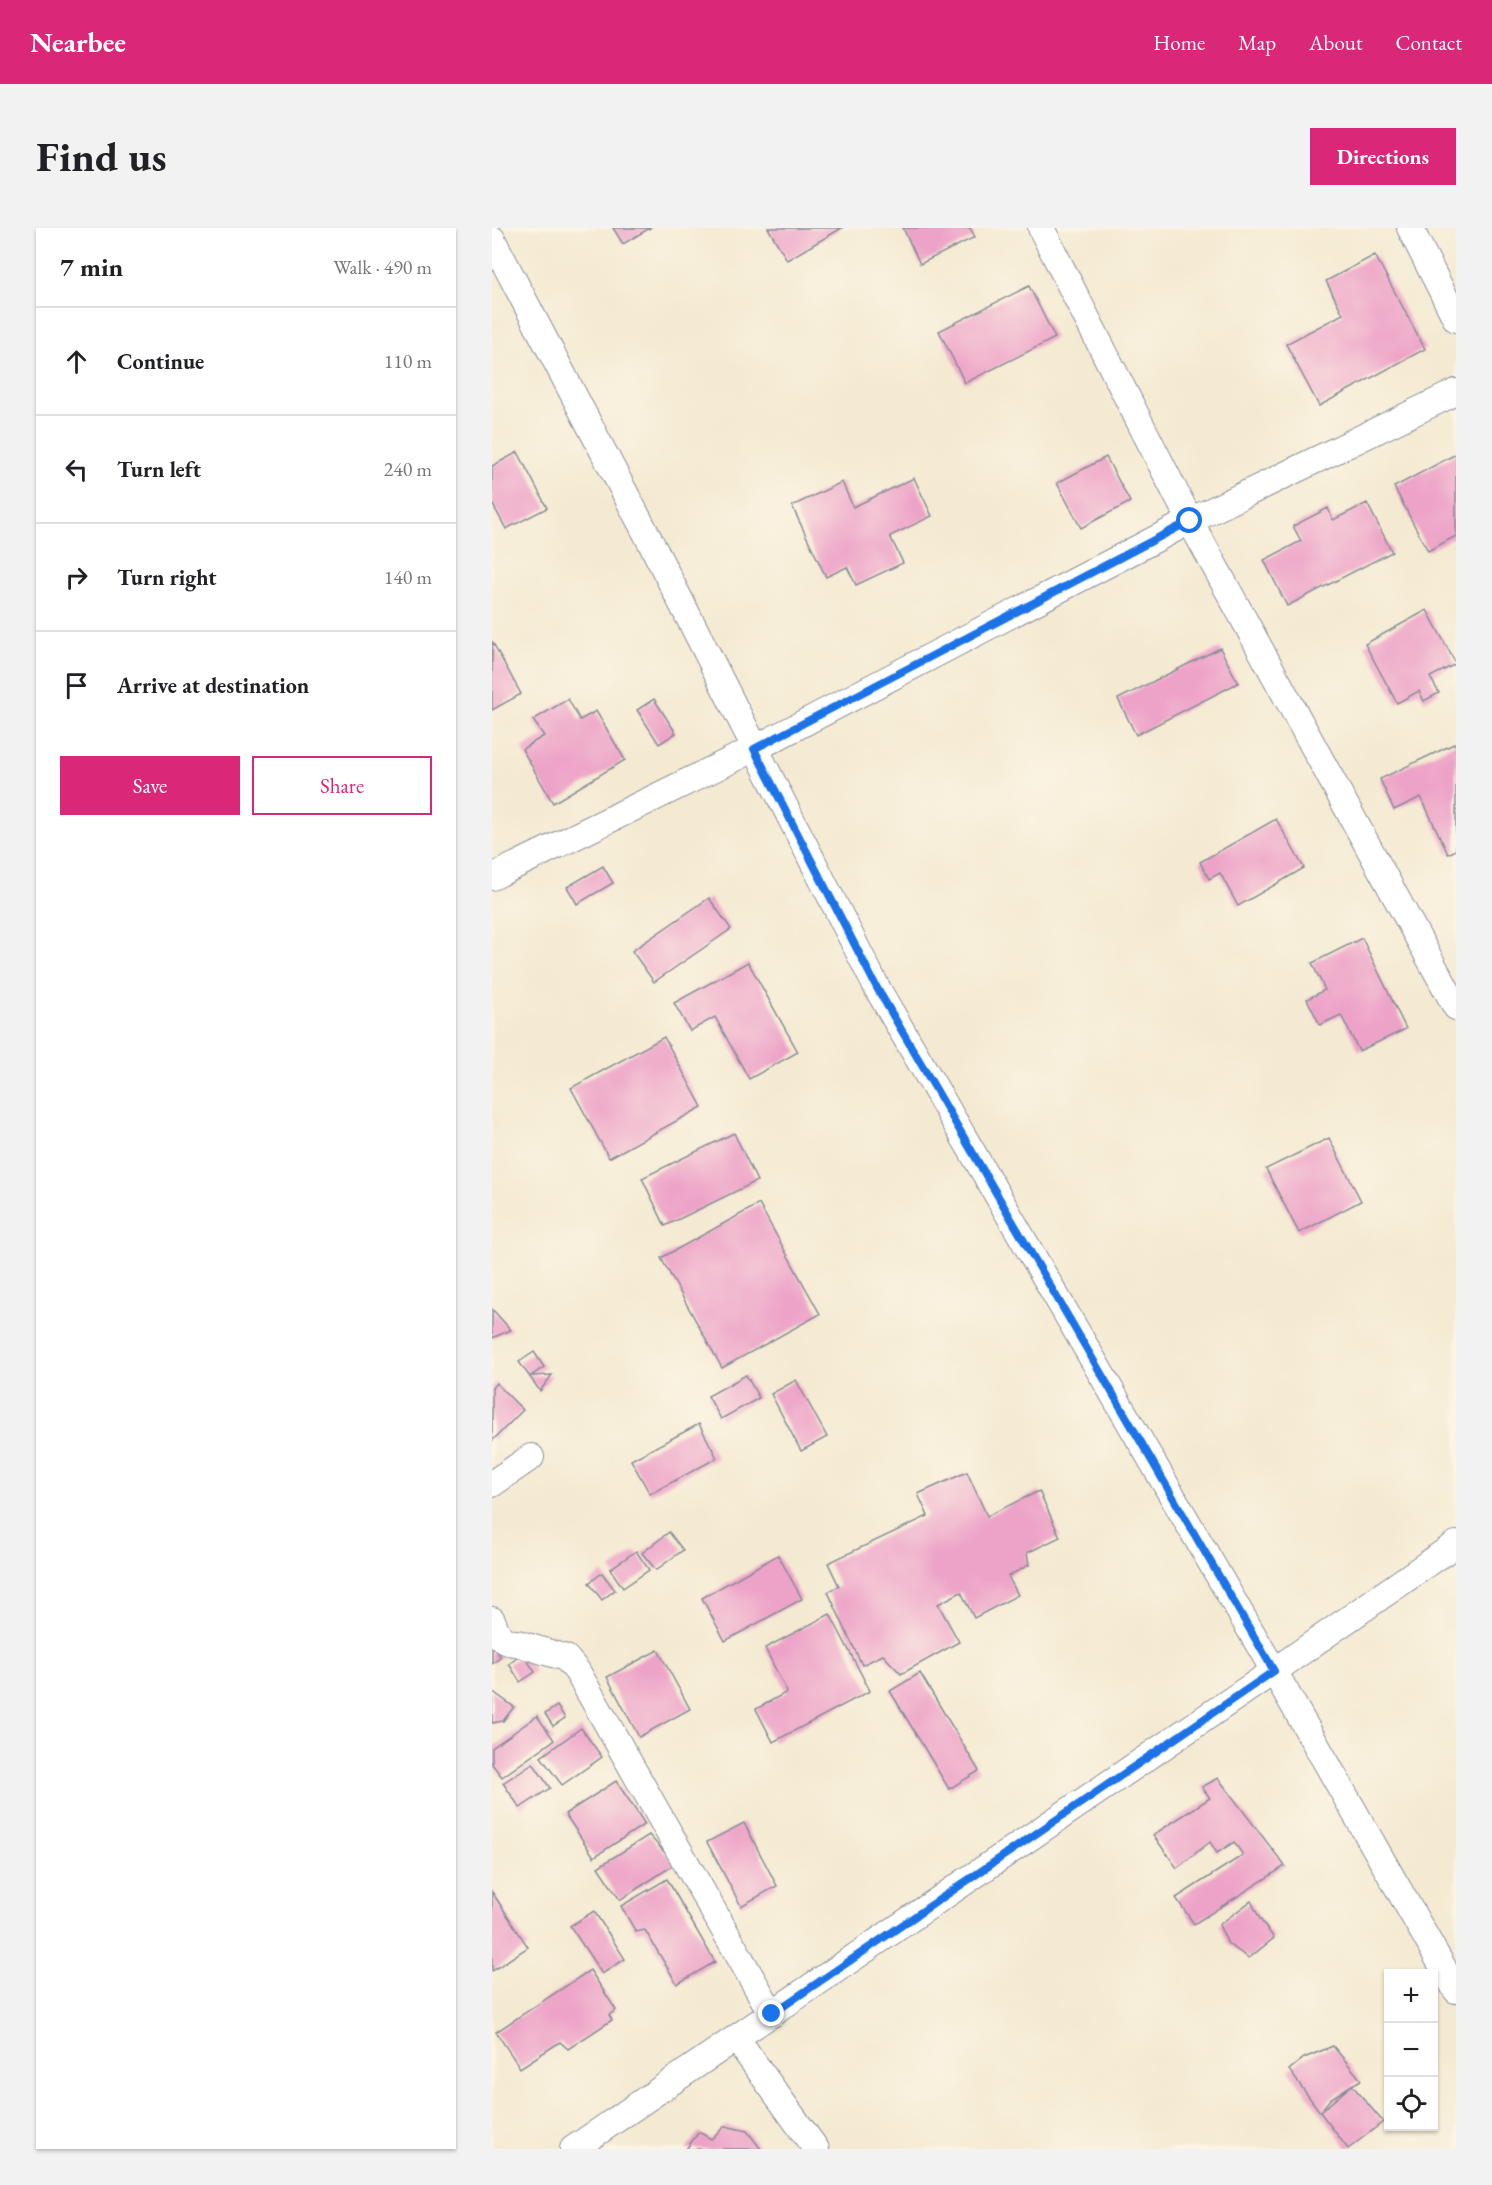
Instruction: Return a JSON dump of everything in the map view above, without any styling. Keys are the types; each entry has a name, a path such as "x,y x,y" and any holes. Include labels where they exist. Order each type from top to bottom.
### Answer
{"street":[{"path":"1041,228 1190,521 1456,1007"},
{"path":"1410,228 1456,319"},
{"path":"492,239 643,527 877,988 1274,1671 1456,1990"},
{"path":"492,877 754,749 1190,521 1456,392"},
{"path":"492,1484 531,1457"},
{"path":"573,2149 1274,1671 1456,1544"},
{"path":"492,1620 499,1636 509,1643 517,1643 566,1658 577,1671 772,2014"},
{"path":"736,2038 816,2149"}],"building":[{"path":"613,228 650,228 623,244"},
{"path":"768,228 842,228 787,260"},
{"path":"903,228 970,228 975,237 920,264"},
{"path":"1375,255 1425,349 1319,406 1286,344 1343,314 1326,281"},
{"path":"1029,286 1055,338 965,383 939,331"},
{"path":"518,452 547,508 506,529 492,503 492,466"},
{"path":"1456,454 1456,536 1428,551 1394,487"},
{"path":"1106,457 1130,502 1081,528 1057,483"},
{"path":"914,478 932,516 890,536 903,563 856,585 847,567 826,577 792,506 842,482 853,507"},
{"path":"1367,503 1392,552 1287,606 1264,560 1301,541 1293,526 1328,508 1333,520"},
{"path":"1427,610 1456,664 1430,677 1439,693 1424,701 1419,691 1397,703 1365,644"},
{"path":"492,641 521,694 492,710"},
{"path":"1220,648 1238,683 1136,735 1118,699"},
{"path":"568,699 580,720 596,711 625,760 553,803 522,749 544,736 533,720"},
{"path":"654,699 676,733 659,744 637,710"},
{"path":"1456,743 1456,850 1448,854 1421,797 1394,810 1380,779"},
{"path":"1276,819 1304,868 1238,906 1220,873 1209,879 1200,862"},
{"path":"603,866 613,883 577,904 567,887"},
{"path":"709,898 731,929 654,982 632,951"},
{"path":"1362,938 1406,1029 1359,1051 1341,1015 1320,1025 1307,999 1325,990 1312,963"},
{"path":"748,962 798,1052 749,1079 715,1017 690,1031 674,1003"},
{"path":"664,1037 702,1107 609,1158 571,1088"},
{"path":"734,1133 757,1181 665,1226 642,1178"},
{"path":"1329,1138 1361,1201 1299,1233 1266,1169"},
{"path":"759,1204 820,1314 722,1368 661,1258"},
{"path":"492,1309 511,1330 492,1338"},
{"path":"534,1352 544,1367 531,1376 552,1375 540,1391 519,1362"},
{"path":"746,1375 759,1398 721,1419 708,1396"},
{"path":"796,1380 827,1437 801,1451 771,1394"},
{"path":"496,1383 523,1410 492,1441 492,1388"},
{"path":"699,1424 717,1458 650,1494 631,1460"},
{"path":"967,1472 987,1516 1039,1491 1060,1537 1027,1553 1029,1565 1008,1576 1018,1595 974,1618 961,1592 938,1604 959,1642 901,1674 883,1655 862,1665 828,1592 839,1586 828,1563 928,1516 918,1494"},
{"path":"669,1532 683,1550 656,1570 642,1553"},
{"path":"636,1551 649,1570 623,1588 610,1569"},
{"path":"778,1555 802,1599 725,1641 702,1598"},
{"path":"602,1573 615,1590 602,1600 589,1583"},
{"path":"830,1614 870,1691 773,1742 756,1709 787,1692 765,1648"},
{"path":"492,1644 501,1657 492,1664"},
{"path":"658,1650 690,1709 639,1737 607,1677"},
{"path":"523,1654 535,1672 520,1682 509,1664"},
{"path":"920,1673 979,1771 949,1789 890,1691"},
{"path":"492,1691 514,1707 503,1721 492,1723"},
{"path":"557,1706 565,1718 553,1726 545,1714"},
{"path":"537,1716 554,1740 502,1777 492,1764 492,1748"},
{"path":"581,1728 602,1757 562,1785 541,1757"},
{"path":"533,1763 550,1788 520,1808 503,1783"},
{"path":"1218,1778 1285,1866 1194,1924 1176,1898 1243,1855 1234,1842 1217,1853 1210,1842 1177,1868 1153,1835 1210,1798 1202,1787"},
{"path":"616,1781 645,1824 594,1857 565,1814"},
{"path":"744,1823 777,1886 741,1906 707,1842"},
{"path":"649,1835 675,1864 620,1900 598,1867"},
{"path":"667,1879 715,1962 677,1984 645,1930 636,1932 621,1906"},
{"path":"492,1892 528,1947 492,1971"},
{"path":"1251,1901 1260,1919 1274,1938 1249,1958 1228,1944 1219,1925"},
{"path":"594,1911 625,1959 602,1974 570,1926"},
{"path":"590,1970 616,2010 609,2015 612,2020 568,2049 560,2042 520,2068 496,2032"},
{"path":"1333,2046 1361,2080 1330,2099 1320,2112 1289,2070 1304,2058"},
{"path":"1352,2085 1383,2122 1348,2149 1320,2112"},
{"path":"725,2126 747,2131 761,2149 686,2149 699,2132 711,2139"}],"route":[{"path":"772,2014 1274,1671 877,988 754,749 1190,521"}]}
